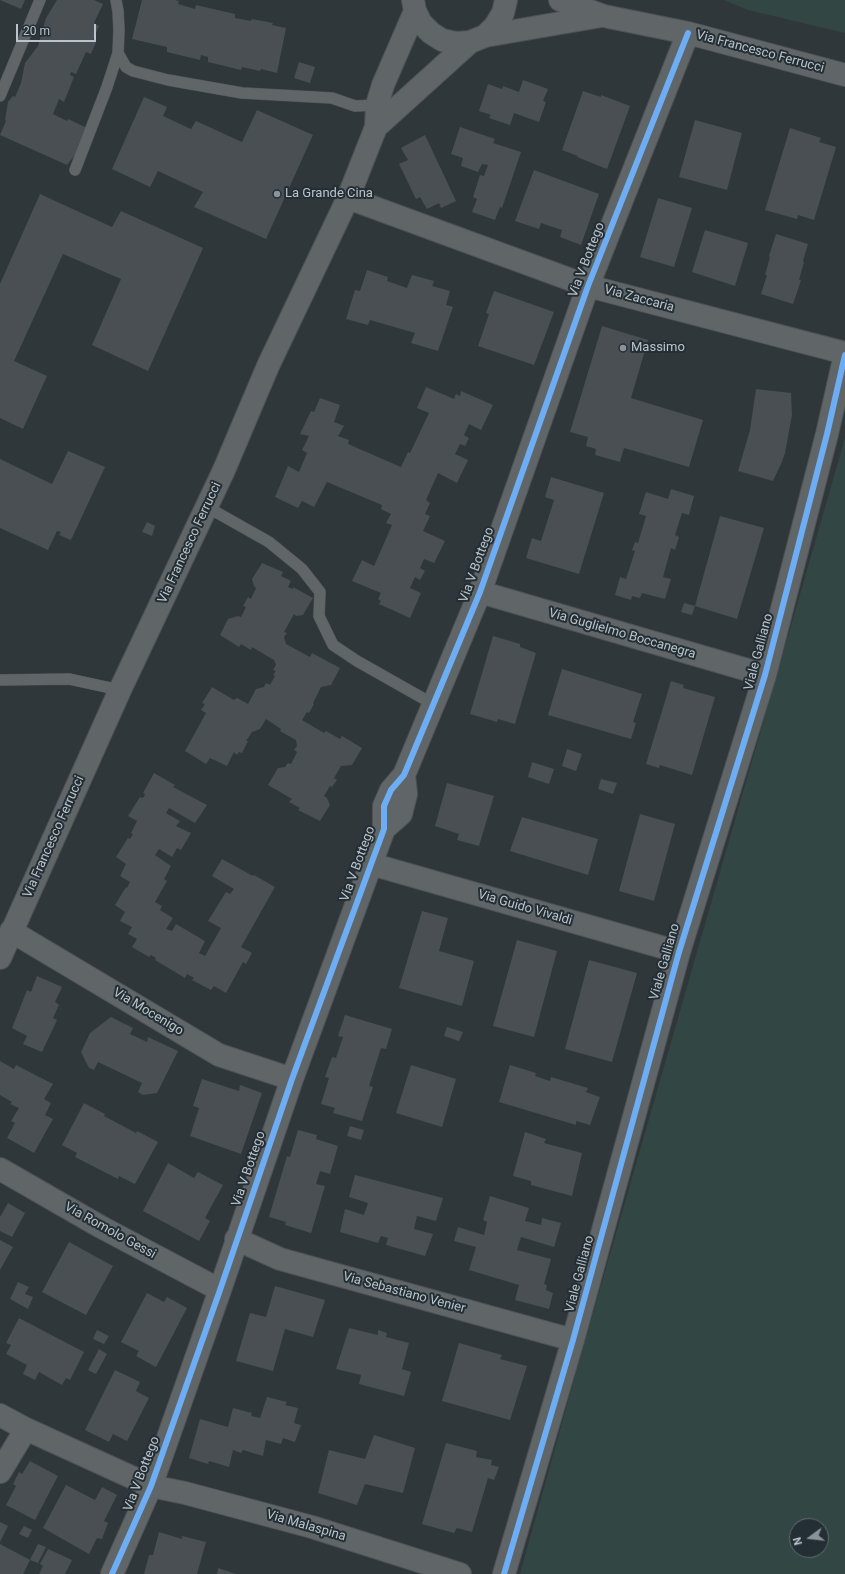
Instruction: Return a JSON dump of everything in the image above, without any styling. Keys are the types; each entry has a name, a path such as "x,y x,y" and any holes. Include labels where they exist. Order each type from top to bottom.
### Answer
{"street":[{"path":"414,5 421,23 431,33 442,40 456,43 477,39 495,26 503,14 506,0"},
{"name":"Via Francesco Ferrucci","path":"560,0 604,16 688,33 845,75"},
{"name":"Via Francesco Ferrucci","path":"0,958 120,690 224,470 268,366 348,198 376,127 377,105 383,85 414,5"},
{"name":"Via Francesco Ferrucci","path":"376,127 477,39 604,16"},
{"name":"Via V Bottego","path":"112,1574 151,1486 292,1079 384,829 384,806 391,790 404,775 480,592 588,286 688,33"},
{"name":"Via Zaccaria","path":"348,198 588,286 845,354"},
{"name":"Viale Galliano","path":"504,1574 573,1340 678,952 765,675 836,437 845,354"},
{"name":"Via Guglielmo Boccanegra","path":"480,592 765,675"},
{"name":"Via Guido Vivaldi","path":"371,864 678,952"},
{"name":"Via Mocenigo","path":"11,931 219,1055 292,1079"},
{"name":"Via Romolo Gessi","path":"0,1169 101,1227 220,1290"},
{"name":"Via Sebastiano Venier","path":"236,1239 280,1259 573,1340"},
{"name":"Via Malaspina","path":"0,1415 26,1429 151,1486 185,1493 312,1527 460,1574"},
{"path":"0,1472 26,1429"}],"lane":[{"path":"0,96 40,0"},
{"path":"75,170 107,87 118,53 119,24 116,0"},
{"path":"118,53 126,66 133,71 168,80 242,93 332,98 355,106 377,105"},
{"path":"207,507 268,542 302,569 320,592 319,616 333,645 357,662 434,704"},
{"path":"0,680 69,679 120,690"}],"green space":[{"path":"724,0 845,0 845,33 748,10"},
{"path":"845,438 845,1574 520,1574 579,1362"}],"building":[{"path":"0,0 25,0 21,9"},
{"path":"57,0 94,0 103,4 94,23 99,26 93,40 96,42 91,54 86,52 76,74 71,72 70,75 74,77 64,102 59,99 53,114 87,128 78,151 67,165 0,135 6,121 8,102 13,96 15,97 21,83 25,63 38,46 46,18"},
{"path":"142,0 175,0 179,1 178,4 195,9 196,5 235,14 235,18 251,21 252,19 273,23 272,25 286,28 277,73 261,69 260,71 242,67 241,70 208,62 208,57 201,55 200,60 167,52 167,47 132,39"},
{"path":"299,62 315,67 310,83 294,78"},
{"path":"523,80 548,89 543,101 546,102 539,122 514,113 510,125 489,118 491,115 479,111 488,84 502,89 503,86 519,92"},
{"path":"583,91 601,97 601,95 630,106 607,169 562,150"},
{"path":"144,97 167,107 163,116 191,129 196,121 242,142 257,110 313,135 266,239 194,207 203,192 158,171 150,187 112,169"},
{"path":"695,120 742,133 727,190 679,177"},
{"path":"460,127 495,139 493,143 521,152 502,208 500,207 495,220 472,212 477,199 473,197 480,175 484,176 488,165 482,164 478,172 461,166 463,158 451,154"},
{"path":"790,128 821,138 819,142 836,147 814,220 798,215 797,219 765,210"},
{"path":"425,135 456,201 441,208 439,203 427,209 420,197 416,199 399,164 408,160 401,148"},
{"path":"534,170 599,194 581,245 560,237 562,230 541,223 539,229 515,221"},
{"path":"40,194 112,227 121,211 203,248 148,371 92,345 121,279 63,254 14,361 47,376 23,429 0,418 0,284"},
{"path":"658,198 692,208 674,267 640,257"},
{"path":"705,230 748,243 735,286 692,272"},
{"path":"776,234 808,244 799,280 801,280 793,304 761,294 767,275 765,275 769,256"},
{"path":"367,270 388,277 387,281 407,288 412,275 434,281 432,286 450,291 446,305 453,307 438,351 411,343 415,333 370,320 368,325 346,319 355,290 360,291"},
{"path":"494,291 554,312 534,365 478,346 489,314 486,313"},
{"path":"602,326 648,340 631,398 703,420 689,467 624,448 620,462 595,455 596,449 586,446 588,437 570,432"},
{"path":"426,387 454,399 456,394 460,396 461,391 493,405 481,430 469,424 464,435 469,438 465,446 460,444 455,454 468,460 457,483 438,473 426,500 430,503 425,514 430,516 423,531 445,541 434,563 424,559 420,568 425,571 420,580 415,577 410,588 421,593 410,618 379,604 381,601 378,599 381,593 352,581 362,560 374,566 392,525 386,523 391,514 381,509 382,505 327,482 314,507 302,501 298,508 275,497 288,466 299,472 307,453 302,450 309,436 300,434 311,411 314,412 320,398 340,405 334,422 344,426 338,436 349,440 348,444 401,467 408,452 410,453 429,413 417,408"},
{"path":"756,389 791,393 792,415 785,453 773,481 738,471 750,430"},
{"path":"68,451 105,467 71,540 59,535 61,532 57,531 48,550 0,528 0,459 52,484"},
{"path":"551,477 604,493 579,574 526,558 532,538 541,541 554,500 545,497"},
{"path":"671,489 694,496 689,515 682,513 675,535 679,537 675,550 671,548 663,577 671,579 665,599 642,593 640,598 632,596 631,600 615,595 620,577 626,579 635,551 632,550 635,542 638,543 646,516 639,514 646,492 668,499"},
{"path":"720,516 764,528 737,619 695,606"},
{"path":"147,522 155,526 152,536 142,532"},
{"path":"262,563 283,572 281,576 291,581 288,587 293,589 293,587 313,598 303,615 296,616 294,614 284,632 287,633 284,637 286,644 310,657 312,653 340,668 331,685 321,687 309,713 307,712 302,720 324,733 326,731 340,739 342,736 362,748 352,765 341,766 334,778 337,780 332,787 330,786 324,796 327,798 330,805 320,821 298,810 300,808 289,802 292,799 268,785 278,768 285,767 288,763 291,764 297,752 294,750 297,746 296,740 280,731 281,729 266,719 260,729 252,732 246,741 248,741 242,753 239,752 237,755 234,752 227,766 210,758 206,764 185,751 206,713 201,710 205,704 202,703 212,687 234,700 237,698 248,704 256,689 264,687 266,683 270,685 275,676 273,675 276,671 273,670 276,665 274,660 252,647 251,650 241,644 239,647 220,635 228,619 238,616 241,617 246,607 243,606 248,597 251,599 256,588 252,579"},
{"path":"684,603 695,606 692,615 681,612"},
{"path":"493,636 520,644 520,647 536,653 515,724 498,719 497,722 470,714"},
{"path":"562,669 642,694 633,722 636,723 631,739 548,715"},
{"path":"671,681 684,685 683,688 715,697 692,775 660,765 659,768 646,764"},
{"path":"567,749 582,754 576,771 562,766"},
{"path":"532,762 554,769 549,784 528,777"},
{"path":"154,773 175,785 173,787 207,805 195,823 169,808 166,813 180,821 176,826 191,833 181,850 177,848 172,857 159,849 155,855 171,866 164,879 167,881 155,902 162,906 160,910 173,918 166,929 172,931 176,924 205,941 199,953 205,956 221,928 208,921 226,892 230,894 234,889 212,876 222,859 275,887 241,947 252,953 246,964 243,962 226,993 214,986 211,990 192,980 194,978 187,974 185,978 155,960 156,958 151,955 149,957 132,947 137,939 128,934 132,927 120,921 125,912 115,905 130,882 120,876 126,864 116,857 128,838 130,839 133,834 131,833 137,821 128,816 140,797 143,798 145,794 143,793"},
{"path":"601,779 617,783 613,794 598,789"},
{"path":"447,783 494,796 479,846 457,840 459,834 435,826"},
{"path":"640,814 675,824 654,901 619,891"},
{"path":"522,817 598,839 588,875 510,851"},
{"path":"422,911 448,918 439,951 474,961 462,1006 399,988"},
{"path":"517,940 557,951 534,1037 493,1026"},
{"path":"589,960 637,973 612,1062 565,1049"},
{"path":"37,976 62,987 55,1002 59,1005 53,1018 57,1020 42,1052 23,1044 27,1036 12,1028 27,990 31,992"},
{"path":"345,1015 392,1029 386,1049 381,1048 369,1086 373,1087 362,1121 333,1113 335,1108 321,1104 329,1078 325,1077 332,1057 336,1058 343,1037 338,1036"},
{"path":"111,1017 133,1028 130,1034 147,1042 148,1037 178,1051 157,1093 143,1095 138,1092 142,1083 98,1062 94,1070 89,1068 81,1052 90,1033"},
{"path":"447,1027 463,1032 459,1041 444,1036"},
{"path":"0,1061 14,1069 16,1065 53,1084 44,1099 51,1103 45,1115 53,1119 34,1153 7,1138 15,1123 11,1121 19,1108 10,1104 12,1102 0,1095"},
{"path":"411,1065 456,1079 442,1127 396,1113"},
{"path":"510,1065 536,1073 535,1076 550,1081 551,1077 588,1088 586,1092 600,1097 590,1125 576,1121 576,1125 499,1102"},
{"path":"202,1079 239,1091 240,1085 262,1093 241,1154 190,1136 199,1108 193,1106"},
{"path":"84,1103 105,1114 104,1116 136,1133 137,1131 158,1142 135,1184 119,1176 118,1179 75,1157 77,1153 62,1145"},
{"path":"350,1126 364,1130 361,1140 347,1136"},
{"path":"298,1130 317,1135 316,1139 338,1146 330,1174 320,1171 316,1184 325,1186 311,1233 285,1225 286,1222 269,1217 287,1156 290,1157"},
{"path":"525,1132 546,1139 544,1143 582,1153 572,1196 531,1185 531,1181 513,1176"},
{"path":"168,1163 194,1178 198,1172 223,1185 205,1218 210,1221 199,1241 143,1211"},
{"path":"355,1175 443,1198 436,1221 417,1216 414,1229 433,1234 425,1256 386,1245 388,1238 381,1236 378,1243 340,1232 345,1209 364,1215 368,1203 349,1197"},
{"path":"490,1196 529,1208 525,1221 541,1225 542,1218 561,1223 554,1247 521,1237 517,1250 551,1259 544,1284 547,1285 546,1290 553,1293 549,1309 515,1300 519,1285 469,1270 476,1247 454,1241 458,1227 484,1235 487,1222 483,1220"},
{"path":"8,1203 25,1213 12,1237 0,1231 0,1217"},
{"path":"0,1240 13,1247 0,1270"},
{"path":"69,1242 113,1266 86,1315 42,1292"},
{"path":"18,1282 29,1287 25,1294 33,1297 28,1309 10,1299"},
{"path":"275,1286 325,1300 313,1337 285,1329 273,1371 236,1361 250,1313 266,1317"},
{"path":"147,1293 164,1302 167,1297 187,1308 156,1367 136,1356 139,1351 121,1342"},
{"path":"19,1318 84,1352 70,1380 66,1378 62,1385 39,1372 35,1380 23,1374 27,1365 6,1354 11,1345 6,1343"},
{"path":"349,1328 378,1335 378,1330 387,1333 386,1337 409,1343 402,1369 411,1372 404,1396 359,1384 361,1375 336,1369"},
{"path":"97,1330 109,1336 104,1344 93,1339"},
{"path":"459,1343 502,1355 500,1359 527,1366 510,1420 442,1401"},
{"path":"99,1349 107,1354 96,1374 88,1370"},
{"path":"115,1370 140,1382 136,1391 149,1398 127,1441 113,1434 109,1442 85,1430"},
{"path":"267,1397 287,1402 285,1405 298,1408 294,1423 301,1425 295,1442 283,1438 281,1444 266,1440 263,1456 243,1450 241,1453 233,1450 229,1467 209,1461 208,1464 189,1458 200,1419 228,1427 233,1408 252,1413 251,1416 260,1418"},
{"path":"374,1435 415,1448 403,1493 365,1484 357,1505 318,1493 329,1450 365,1459"},
{"path":"446,1443 477,1451 476,1457 492,1460 491,1465 499,1467 494,1480 488,1478 472,1532 457,1528 454,1533 422,1524"},
{"path":"30,1461 58,1476 35,1520 6,1505 16,1486 13,1484 19,1472 22,1474"},
{"path":"66,1485 95,1500 102,1487 117,1495 104,1521 108,1523 102,1539 97,1538 89,1554 43,1528"},
{"path":"0,1522 8,1526 0,1542"},
{"path":"24,1526 32,1530 28,1538 19,1534"},
{"path":"159,1532 182,1539 182,1536 206,1542 197,1574 144,1574 149,1555 153,1555"},
{"path":"0,1544 30,1560 23,1574 0,1574"},
{"path":"38,1544 46,1547 38,1563 30,1560"},
{"path":"48,1549 72,1560 65,1574 39,1574 43,1566 40,1564"},
{"path":"218,1568 236,1574 217,1574"}],"cycle path":[{"path":"112,1574 151,1486 292,1079 384,829 384,806 391,790 404,775 480,592 588,286 688,33"},
{"path":"504,1574 573,1340 679,952 765,675 827,434 845,355"}],"place":[{"name":"La Grande Cina","path":"277,194"},
{"name":"Massimo","path":"623,348"}]}
